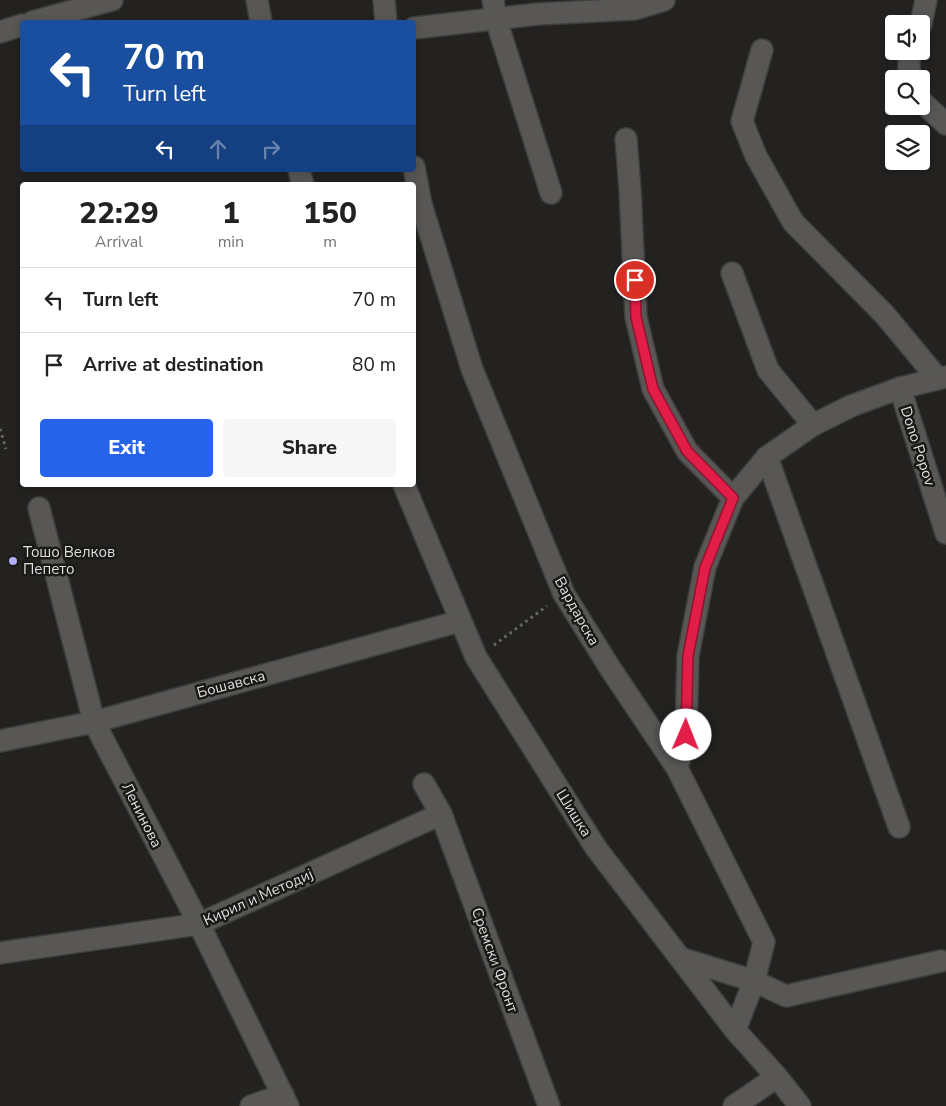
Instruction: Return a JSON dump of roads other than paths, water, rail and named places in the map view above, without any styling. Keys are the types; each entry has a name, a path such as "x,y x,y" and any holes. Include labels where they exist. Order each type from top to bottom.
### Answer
{"street":[{"path":"39,20 112,0"},
{"path":"257,0 261,20"},
{"path":"384,0 386,20"},
{"path":"416,28 494,9 538,14 635,9 664,0"},
{"path":"923,15 926,0"},
{"path":"494,9 551,193"},
{"path":"0,32 20,26"},
{"path":"677,768 686,735 688,656 705,568 733,498 767,457 813,425 851,406 900,388 942,378 885,315 792,222 756,156 742,121 762,50"},
{"path":"930,109 946,124"},
{"path":"626,139 636,317 653,389 687,451 733,498"},
{"name":"Вардарска","path":"415,172 421,204 472,369 564,594 610,668 677,768 764,942 754,982 735,1030"},
{"path":"732,272 768,370 813,425"},
{"name":"Dono Popov","path":"900,388 946,533"},
{"path":"767,457 899,827"},
{"name":"Шишка","path":"405,487 476,657 596,848 735,1030 800,1106"},
{"name":"Ленинова","path":"39,508 94,722 199,924 286,1101"},
{"name":"Бошавска","path":"0,741 94,722 460,621"},
{"path":"424,784 441,814"},
{"name":"Кирил и Методиј","path":"0,953 199,924 441,814"},
{"name":"Сремски Фронт","path":"441,814 549,1106"},
{"path":"680,958 754,982 786,996 941,961"},
{"path":"734,1106 777,1077"},
{"path":"251,1106 286,1101"}],"place":[{"name":"Тошо Велков Пепето","path":"13,561"}]}
